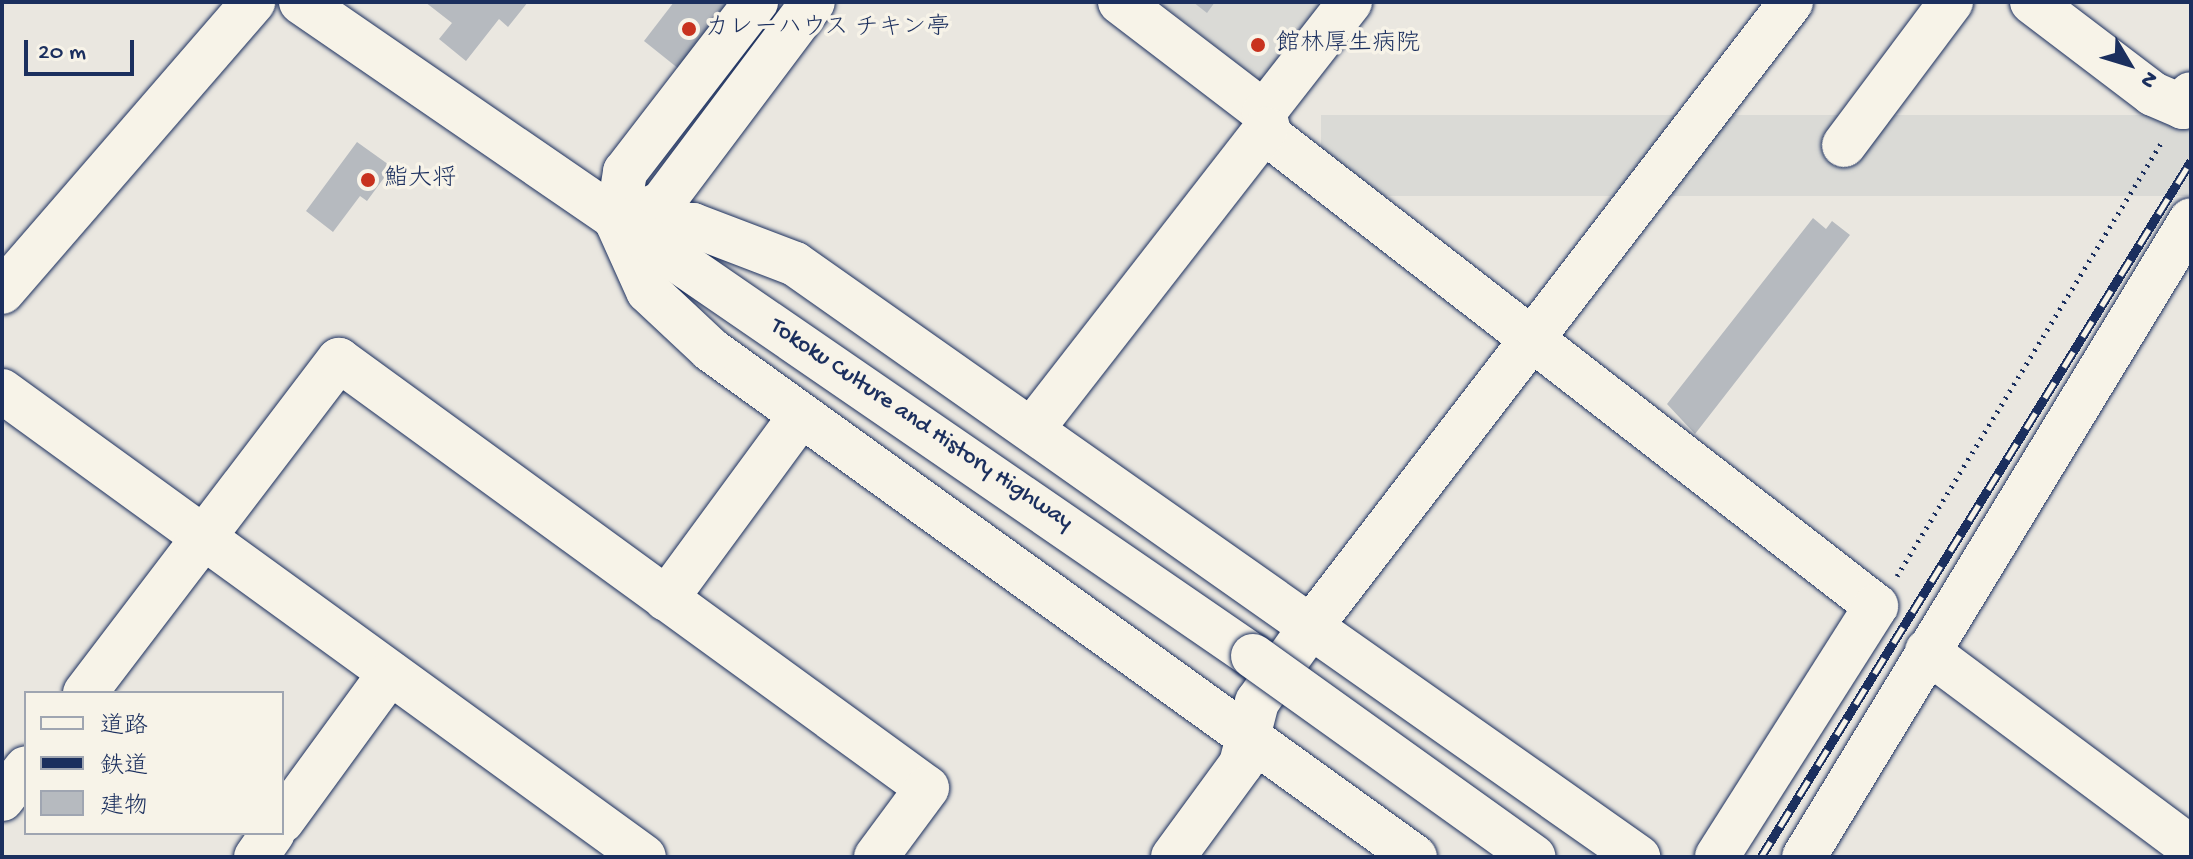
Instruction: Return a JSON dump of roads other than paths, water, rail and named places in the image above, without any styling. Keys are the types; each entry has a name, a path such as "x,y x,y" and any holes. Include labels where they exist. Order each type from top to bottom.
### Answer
{"main road":[{"path":"2,292 253,2"},
{"name":"Tokoku Culture and History Highway","path":"301,2 617,222 761,316 1253,656 1534,857"},
{"path":"756,2 625,172 617,222 648,291 711,350 799,418 1415,857"},
{"path":"617,222 662,203 813,2"},
{"path":"1120,2 1532,339 1876,606 1717,857"},
{"path":"1033,428 1265,121 1350,2"},
{"path":"1173,857 1241,764 1245,736 1257,702 1312,625 1791,2"},
{"path":"1844,145 1951,2"},
{"path":"2032,2 2132,80 2187,100"},
{"path":"1804,857 2191,220"},
{"path":"617,222 693,225 795,264 1312,625 1625,853"},
{"path":"87,691 339,360 927,788 876,857"},
{"path":"2,391 644,857"},
{"path":"666,599 799,418"},
{"path":"1927,651 2191,848"},
{"path":"284,818 390,673"},
{"path":"2,799 24,771"},
{"path":"256,857 272,835"}],"railway":[{"path":"1761,857 2191,161"}],"place":[{"name":"カレーハウス チキン亭","path":"689,29"},
{"name":"館林厚生病院","path":"1258,45"},
{"name":"鮨大将","path":"368,180"}]}
